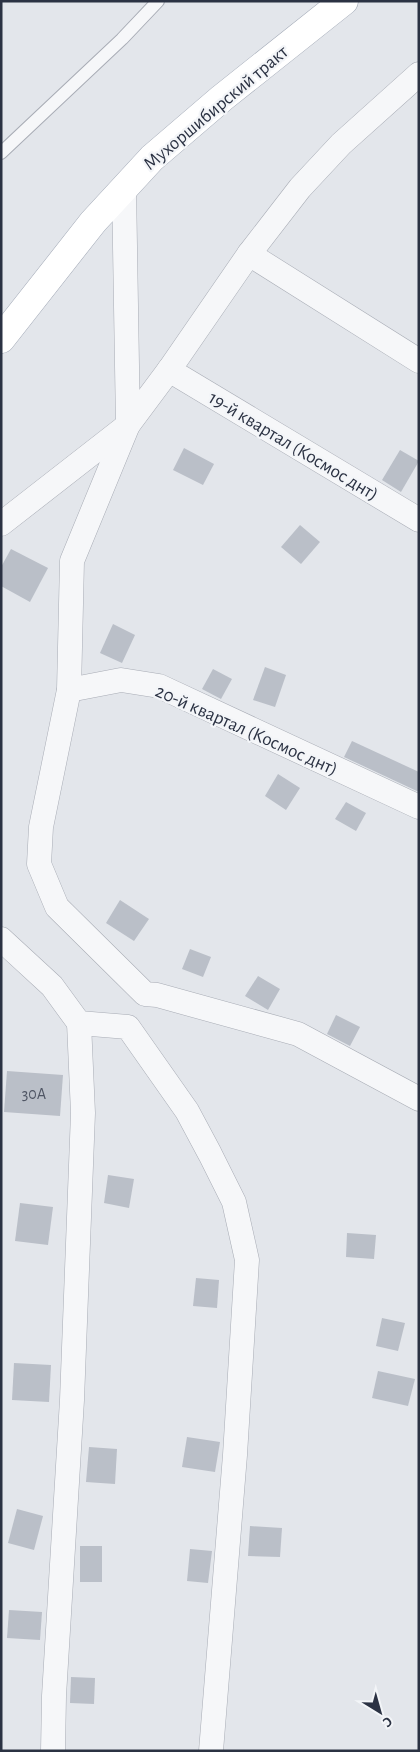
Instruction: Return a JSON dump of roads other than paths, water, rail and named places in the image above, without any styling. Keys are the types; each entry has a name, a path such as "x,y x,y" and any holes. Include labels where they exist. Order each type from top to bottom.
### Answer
{"main road":[{"name":"Мухоршибирский тракт","path":"1,340 55,268 124,187 152,158 180,132 344,1"}],"street":[{"path":"419,74 341,144 300,188 249,254 169,370 128,425 72,561 68,690 41,827 40,864 57,907 145,994 157,995 298,1034 419,1099"},
{"path":"124,187 128,425"},
{"path":"249,254 419,361"},
{"name":"19-й квартал (Космос днт)","path":"169,370 419,520"},
{"path":"1,524 128,425"},
{"name":"20-й квартал (Космос днт)","path":"68,690 121,680 159,686 419,807"},
{"path":"1,939 52,986 79,1023 83,1113 72,1400 54,1696 53,1751"},
{"path":"128,1027 145,994"},
{"path":"79,1023 128,1027"},
{"path":"128,1027 187,1112 210,1154 234,1202 247,1260 235,1455 211,1751"}],"lane":[{"path":"1,153 122,39 158,1"}]}
